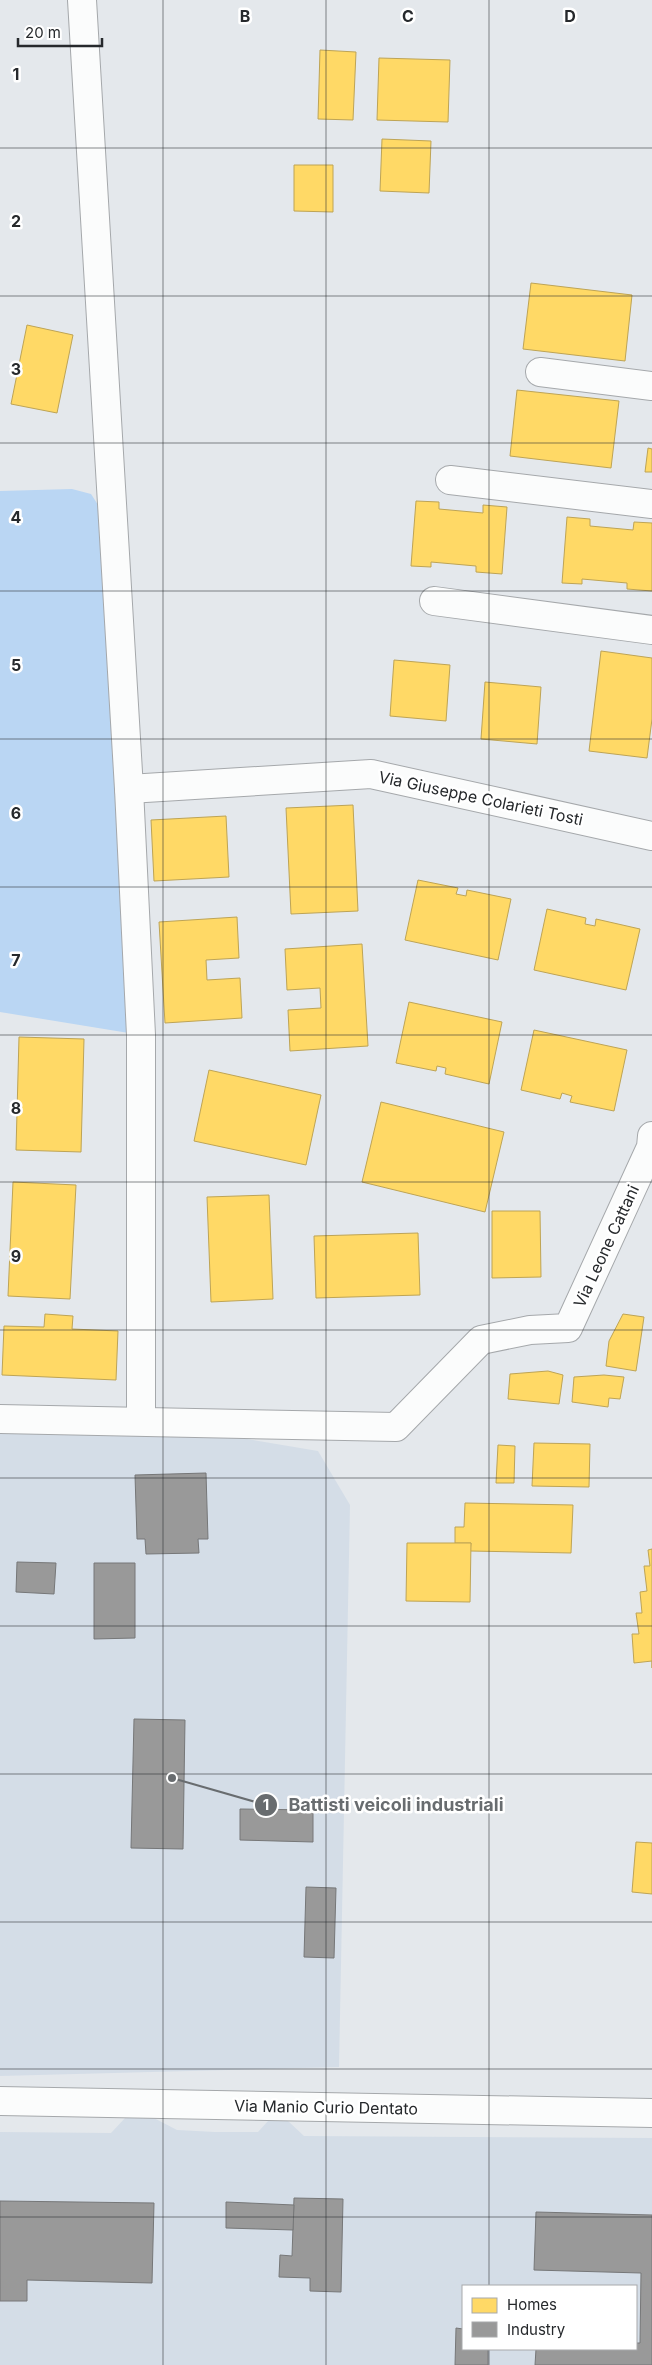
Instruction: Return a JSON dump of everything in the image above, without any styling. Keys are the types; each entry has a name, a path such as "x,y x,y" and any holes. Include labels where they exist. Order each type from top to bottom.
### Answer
{"street":[{"path":"0,1418 142,1421 141,1035 129,789 82,0"},
{"path":"540,372 652,386"},
{"path":"450,480 652,504"},
{"path":"434,602 652,630"},
{"name":"Via Giuseppe Colarieti Tosti","path":"129,789 371,774 652,836"},
{"name":"Via Leone Cattani","path":"142,1421 396,1427 481,1340 530,1330 568,1328 651,1148 652,1136"},
{"name":"Via Manio Curio Dentato","path":"0,2101 652,2113"}],"shaded area":[{"path":"72,489 91,494 100,508 141,1035 0,1012 0,491"},
{"path":"0,1419 141,1421 318,1451 350,1505 339,2067 0,2076"},
{"path":"150,2116 177,2130 215,2132 258,2132 268,2121 288,2121 304,2136 652,2138 652,2365 0,2365 0,2132 111,2133 126,2117"}],"building: Homes":[{"path":"320,50 356,52 353,120 318,119"},
{"path":"379,58 450,60 448,122 377,120"},
{"path":"382,139 431,141 429,193 380,191"},
{"path":"294,165 333,165 333,212 294,211"},
{"path":"531,283 632,295 625,361 523,349"},
{"path":"27,325 73,335 57,413 11,404"},
{"path":"517,390 619,401 611,468 510,456"},
{"path":"648,448 652,449 652,472 645,472"},
{"path":"416,501 439,502 439,509 483,513 483,505 507,507 502,574 476,572 476,566 431,562 431,567 411,566"},
{"path":"567,517 590,519 590,526 633,530 634,522 652,523 652,591 627,589 627,583 582,579 582,584 562,583"},
{"path":"601,651 652,658 652,719 647,758 589,751"},
{"path":"394,660 450,665 446,721 390,716"},
{"path":"485,682 541,687 537,744 481,739"},
{"path":"353,805 358,911 291,914 286,808"},
{"path":"226,816 229,877 154,881 151,820"},
{"path":"418,880 458,888 456,894 466,896 467,890 511,899 498,960 405,940"},
{"path":"547,909 586,918 585,924 595,926 596,919 640,929 626,990 534,970"},
{"path":"237,917 239,958 206,960 207,980 240,978 242,1018 165,1023 159,922"},
{"path":"362,944 368,1046 290,1051 288,1010 321,1008 320,988 287,990 285,949"},
{"path":"409,1002 502,1022 489,1084 445,1074 446,1068 437,1066 436,1071 396,1063"},
{"path":"534,1030 627,1050 614,1111 570,1102 572,1096 562,1093 560,1099 521,1090"},
{"path":"19,1037 84,1039 81,1152 16,1150"},
{"path":"209,1070 321,1095 306,1165 194,1141"},
{"path":"381,1102 504,1132 485,1212 362,1182"},
{"path":"13,1182 76,1185 70,1299 8,1296"},
{"path":"269,1195 273,1299 211,1302 207,1197"},
{"path":"492,1211 540,1211 541,1277 492,1278"},
{"path":"418,1233 420,1295 316,1298 314,1236"},
{"path":"45,1314 73,1316 72,1329 118,1331 116,1380 2,1375 4,1326 44,1327"},
{"path":"623,1314 644,1317 636,1371 606,1366 609,1341"},
{"path":"548,1371 563,1375 559,1404 508,1399 510,1374"},
{"path":"604,1375 624,1377 620,1399 609,1398 608,1407 572,1402 574,1377"},
{"path":"534,1443 590,1444 589,1487 532,1486"},
{"path":"498,1445 515,1446 514,1483 496,1483"},
{"path":"465,1503 573,1505 571,1553 470,1551 471,1543 455,1543 455,1527 464,1527"},
{"path":"407,1543 471,1543 470,1602 406,1601"},
{"path":"652,1549 652,1661 634,1663 632,1634 639,1634 636,1613 642,1613 640,1592 647,1591 644,1566 650,1566 648,1550"},
{"path":"636,1842 652,1843 652,1894 632,1892"}],"building: Industry":[{"path":"206,1473 208,1539 198,1539 199,1553 146,1554 145,1539 137,1539 135,1475"},
{"path":"17,1562 56,1563 54,1594 16,1592"},
{"path":"94,1563 135,1563 135,1638 94,1639"},
{"path":"134,1719 185,1720 183,1849 131,1848"},
{"path":"240,1809 313,1810 313,1842 240,1840"},
{"path":"306,1887 336,1888 334,1958 304,1957"},
{"path":"294,2198 343,2199 341,2292 310,2291 310,2278 279,2277 280,2255 292,2256"},
{"path":"0,2201 154,2203 152,2283 27,2280 27,2301 0,2301"},
{"path":"226,2202 294,2205 293,2230 226,2228"},
{"path":"536,2212 652,2215 652,2365 535,2365 536,2350 637,2350 637,2343 640,2343 641,2273 534,2270"},
{"path":"456,2328 462,2329 462,2350 488,2350 488,2365 455,2365"}],"place":[{"name":"Battisti veicoli industriali","path":"172,1778"}]}
